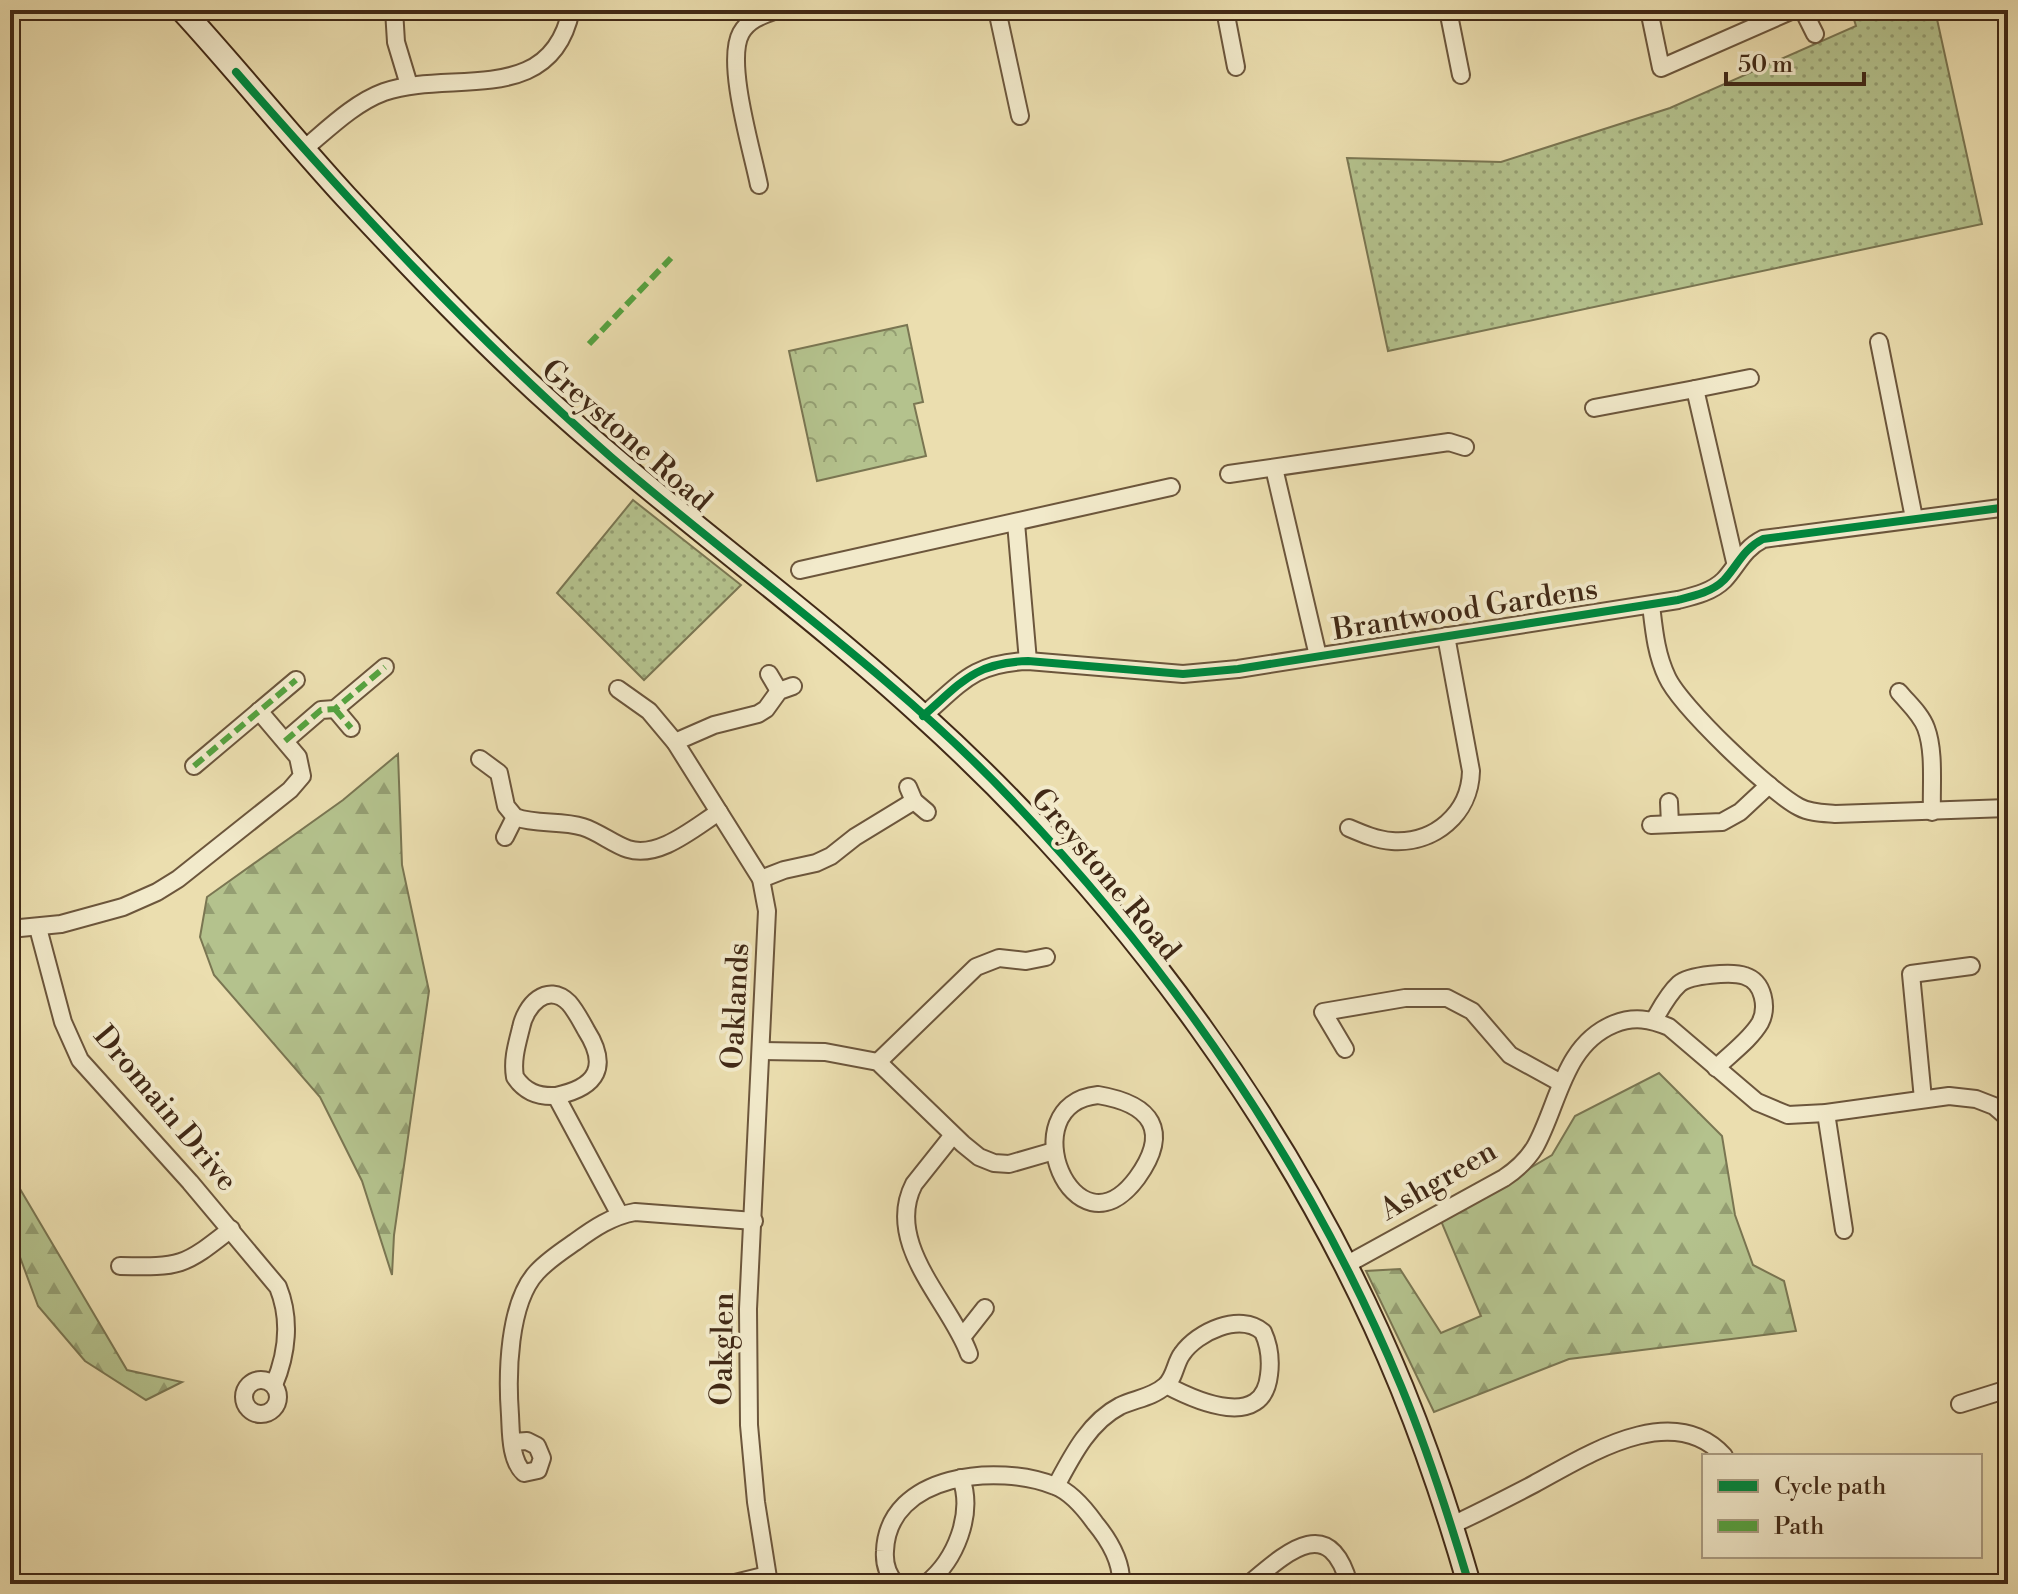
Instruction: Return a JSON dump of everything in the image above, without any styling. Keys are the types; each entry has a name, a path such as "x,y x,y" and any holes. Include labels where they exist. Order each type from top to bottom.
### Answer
{"main road":[{"name":"Greystone Road","path":"190,15 304,149 424,278 552,405 690,524 923,716 1009,797 1138,943 1243,1091 1295,1175 1344,1266 1400,1384 1452,1525 1469,1584"}],"street":[{"path":"394,10 396,42 409,85"},
{"path":"304,149 365,101 409,85 503,80 530,69 558,44 571,10"},
{"path":"759,185 738,82 736,50 742,31 751,21 777,10"},
{"path":"997,10 1020,116"},
{"path":"1225,10 1236,67"},
{"path":"1448,10 1461,75"},
{"path":"1649,10 1661,68 1793,10"},
{"path":"1803,10 1815,34"},
{"path":"1879,342 1914,518"},
{"path":"1594,408 1750,378"},
{"path":"1695,389 1735,562"},
{"path":"1229,474 1449,442 1465,447"},
{"name":"Brantwood Gardens","path":"1274,468 1318,656"},
{"path":"800,570 1171,487"},
{"name":"Brantwood Gardens","path":"923,716 975,671 1004,662 1196,673 1651,605 1697,596 1712,588 1724,580 1746,550 1763,539 2008,507"},
{"path":"1016,523 1028,661"},
{"path":"1651,605 1657,649 1675,692 1769,785 1797,806 1815,812 1932,812 2008,808"},
{"name":"Brantwood Gardens","path":"1349,828 1387,841 1413,840 1438,830 1452,819 1464,803 1471,784 1471,771 1446,636"},
{"path":"285,741 321,710 335,709 385,667"},
{"path":"675,742 714,725 758,714 766,709 786,689 769,674"},
{"path":"194,766 296,680"},
{"name":"Oaklands","path":"618,689 649,711 675,742 761,879 767,911 758,1136"},
{"path":"1899,692 1921,717 1926,728 1932,812"},
{"path":"335,709 351,728"},
{"path":"10,929 38,928 123,907 157,892 178,879 300,780 303,771 301,762 259,711"},
{"path":"480,759 499,773 506,806 515,817 587,828 625,848 646,851 665,844 719,812"},
{"path":"1651,825 1722,822 1740,812 1769,785"},
{"path":"761,879 831,856 916,800"},
{"path":"1669,802 1670,824"},
{"path":"505,837 515,817"},
{"name":"Dromain Drive","path":"38,928 63,1022 80,1060 275,1280 284,1301 285,1344 274,1385"},
{"path":"878,1062 972,970 999,958 1026,961 1046,957"},
{"path":"1026,961 1036,978"},
{"path":"1923,1099 1911,974 1971,966"},
{"path":"1716,1068 1760,1023 1764,1005 1755,981 1744,975 1686,980 1669,995 1654,1020 1679,1034 1716,1068 1757,1102 1788,1115 1826,1113 1949,1096 1976,1099 1994,1106 2008,1118"},
{"path":"551,996 570,1004 596,1046 599,1057 596,1071 585,1084 556,1096 529,1091 515,1077 514,1067 527,1009 535,1000 551,996"},
{"path":"1345,1049 1323,1012 1405,998 1447,998 1472,1011 1510,1055 1561,1083"},
{"name":"Ashgreen","path":"1344,1266 1504,1178 1521,1165 1534,1149 1561,1083 1583,1045 1597,1034 1624,1021 1654,1020"},
{"path":"761,1051 825,1052 878,1062 953,1135 979,1157 994,1163 1009,1164 1054,1151"},
{"path":"556,1096 620,1215"},
{"path":"1088,1096 1109,1097 1136,1106 1148,1116 1155,1130 1154,1147 1142,1171 1125,1193 1103,1204 1086,1201 1074,1191 1062,1175 1054,1151 1055,1134 1062,1116 1073,1104 1088,1096"},
{"path":"1826,1113 1844,1230"},
{"path":"953,1135 914,1184 907,1213 910,1236 926,1279 963,1336 969,1354"},
{"name":"Oakglen","path":"758,1136 748,1309 749,1425 768,1579"},
{"path":"513,1442 508,1368 518,1313 525,1290 535,1274 556,1255 601,1224 620,1215 635,1212 754,1221"},
{"name":"Dromain Drive","path":"120,1266 165,1267 183,1263 231,1229"},
{"path":"963,1336 985,1308"},
{"path":"1056,1486 1078,1448 1101,1419 1166,1385 1182,1353 1206,1334 1238,1324 1255,1326 1263,1332 1269,1354 1268,1381 1263,1397 1251,1405 1228,1408 1166,1385"},
{"path":"1960,1404 2008,1389"},
{"path":"1452,1525 1626,1438 1682,1434 1705,1440 1722,1454"},
{"path":"896,1584 887,1572 884,1554 886,1536 893,1521 916,1496 932,1486 961,1478 995,1474 1056,1486 1087,1512 1105,1535 1117,1558 1121,1584"},
{"path":"926,1584 945,1562 962,1526 967,1502 961,1478"},
{"path":"1249,1584 1296,1548 1311,1542 1325,1546 1336,1554 1349,1584"},
{"path":"731,1584 768,1579"}],"green space":[{"path":"1851,10 1935,10 1982,224 1388,351 1347,158 1501,162 1670,108 1856,26"},
{"path":"907,325 923,402 914,404 926,456 817,481 789,351"},
{"path":"633,500 741,585 644,680 557,593"},
{"path":"398,754 402,865 429,991 394,1235 392,1275 362,1181 320,1097 214,975 200,937 207,897 343,800"},
{"path":"1659,1073 1722,1136 1735,1215 1753,1265 1784,1281 1796,1331 1569,1359 1434,1412 1366,1271 1400,1269 1441,1333 1481,1316 1441,1221 1552,1155 1575,1116"},
{"path":"10,1172 127,1370 182,1382 146,1400 85,1361 38,1306 10,1230"}],"marked path":[{"path":"589,344 671,258"},
{"path":"285,741 321,710 335,709 385,667"},
{"path":"194,766 296,680"},
{"path":"335,709 351,728"}],"cycle path":[{"path":"236,72 325,173 512,366 661,500 867,666 965,753 1072,865 1128,933 1234,1075 1325,1227 1365,1305 1411,1410 1469,1584"},
{"path":"923,716 970,676 994,666 1028,661 1183,674 1238,669 1678,600 1714,588 1746,552 1763,539 2008,507"}]}
